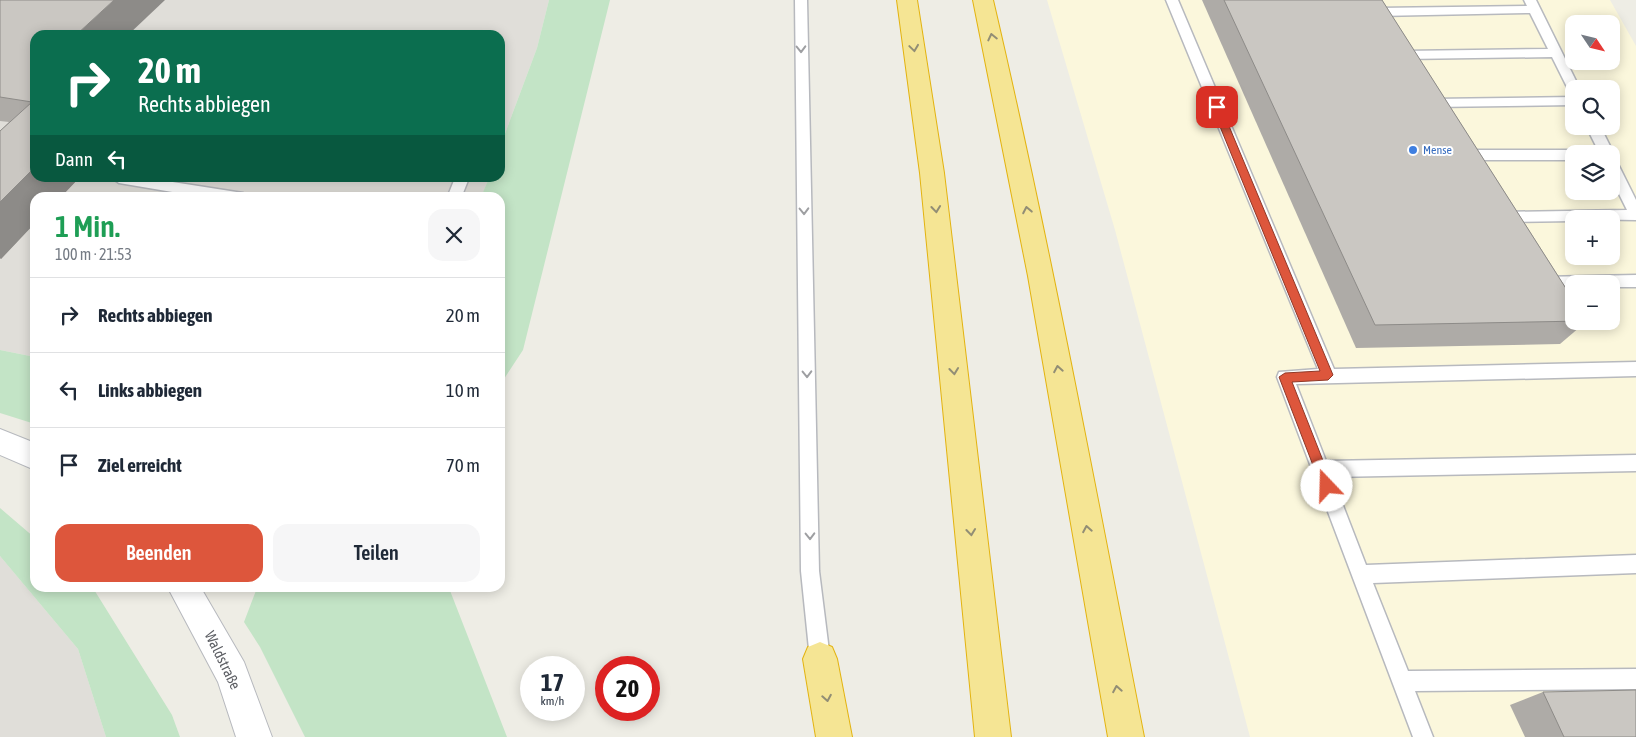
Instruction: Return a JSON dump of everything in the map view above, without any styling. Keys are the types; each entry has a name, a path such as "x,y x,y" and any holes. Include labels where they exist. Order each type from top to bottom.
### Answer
{"highway":[{"path":"907,0 932,173 993,737"},
{"path":"983,0 1000,74 1051,332 1126,737"},
{"path":"820,659 834,737"}],"street":[{"path":"0,442 30,455"},
{"name":"Waldstraße","path":"191,592 232,674 254,737"}],"lane":[{"path":"801,0 810,571 820,659"},
{"path":"1172,0 1328,375"},
{"path":"1371,0 1387,26"},
{"path":"1378,12 1532,4 1570,80"},
{"path":"1396,40 1414,71"},
{"path":"1404,55 1556,53"},
{"path":"1442,118 1431,99 1565,101"},
{"path":"1456,140 1465,155 1565,155"},
{"path":"144,182 206,192"},
{"path":"1501,217 1636,215 1620,182"},
{"path":"1538,283 1636,281"},
{"path":"1422,737 1285,377 1636,369"},
{"path":"1320,469 1636,463"},
{"path":"1361,574 1636,564"},
{"path":"1401,681 1636,678"}],"shaded area":[{"path":"0,0 549,0 537,48 505,134 505,30 30,30 30,182 487,182 483,192 30,192 30,356 0,350"},
{"path":"1047,0 1610,0 1618,15 1565,15 1565,70 1620,70 1620,18 1636,46 1636,737 1250,737 1115,230"},
{"path":"0,556 78,649 106,737 0,737"}],"green space":[{"path":"549,0 610,0 523,350 505,377 505,192 483,192 487,182 505,182 505,134 537,48"},
{"path":"0,350 30,356 30,422 0,413"},
{"path":"0,508 30,534 30,592 0,556"},
{"path":"30,592 95,592 172,715 180,737 106,737 78,649"},
{"path":"255,592 451,592 507,737 305,737 260,647 244,622"}],"building":[{"path":"0,0 114,0 81,30 30,30 30,102 0,97"},
{"path":"1224,0 1382,0 1565,287 1565,321 1375,325"},
{"path":"30,104 30,172 0,202 0,131"},
{"path":"1636,690 1636,737 1564,737 1543,692"}],"place":[{"name":"Mense","path":"1413,150"}],"route":[{"path":"1217,107 1328,375 1285,377 1327,486"}]}
